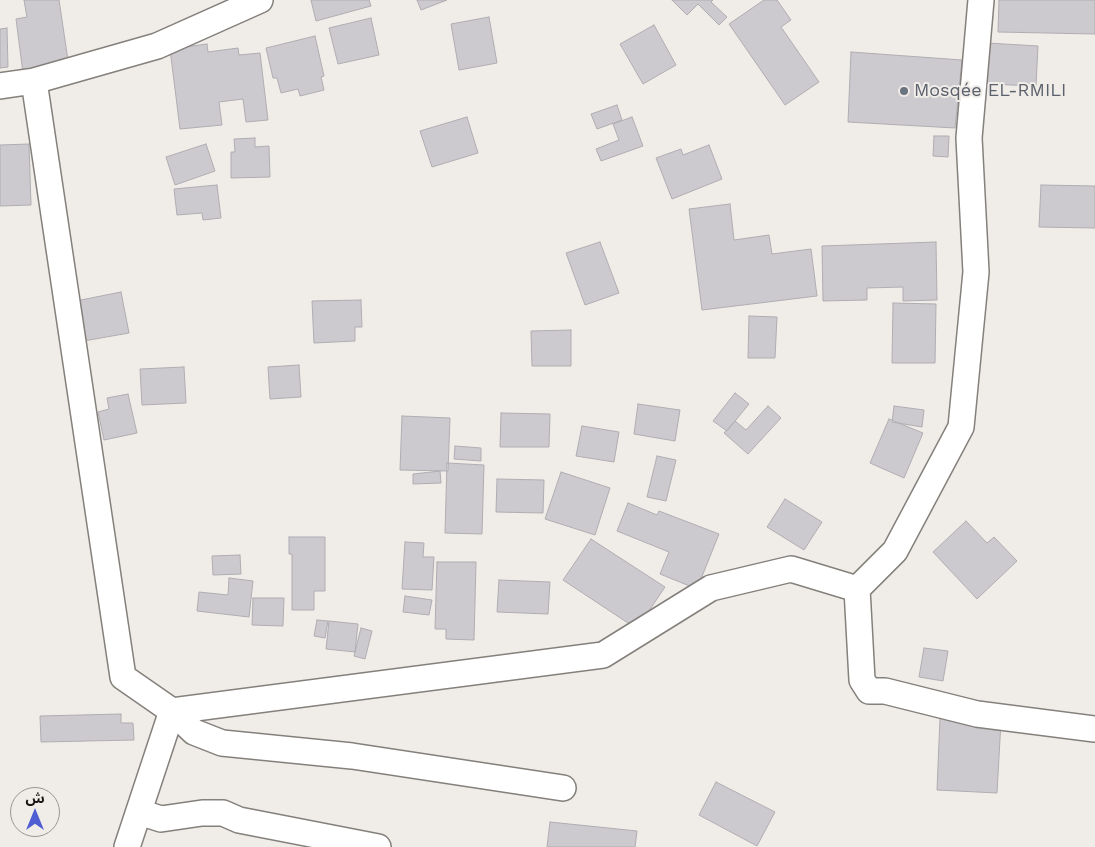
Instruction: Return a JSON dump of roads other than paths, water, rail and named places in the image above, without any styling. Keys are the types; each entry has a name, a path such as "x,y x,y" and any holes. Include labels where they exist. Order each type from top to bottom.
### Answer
{"street":[{"path":"0,86 34,81 157,46 260,0"},
{"path":"981,0 969,138 976,272 961,427 895,551 857,589 862,680 868,691 884,691 977,714 1095,729"},
{"path":"34,81 123,677 172,712 194,732 222,743 352,756 563,788"},
{"path":"172,712 603,655 711,588 791,569 857,589"},
{"path":"127,847 172,712"},
{"path":"140,812 160,820 202,813 223,813 239,820 378,847"}],"place":[{"name":"Mosqée EL-RMILI","path":"904,91"}]}
